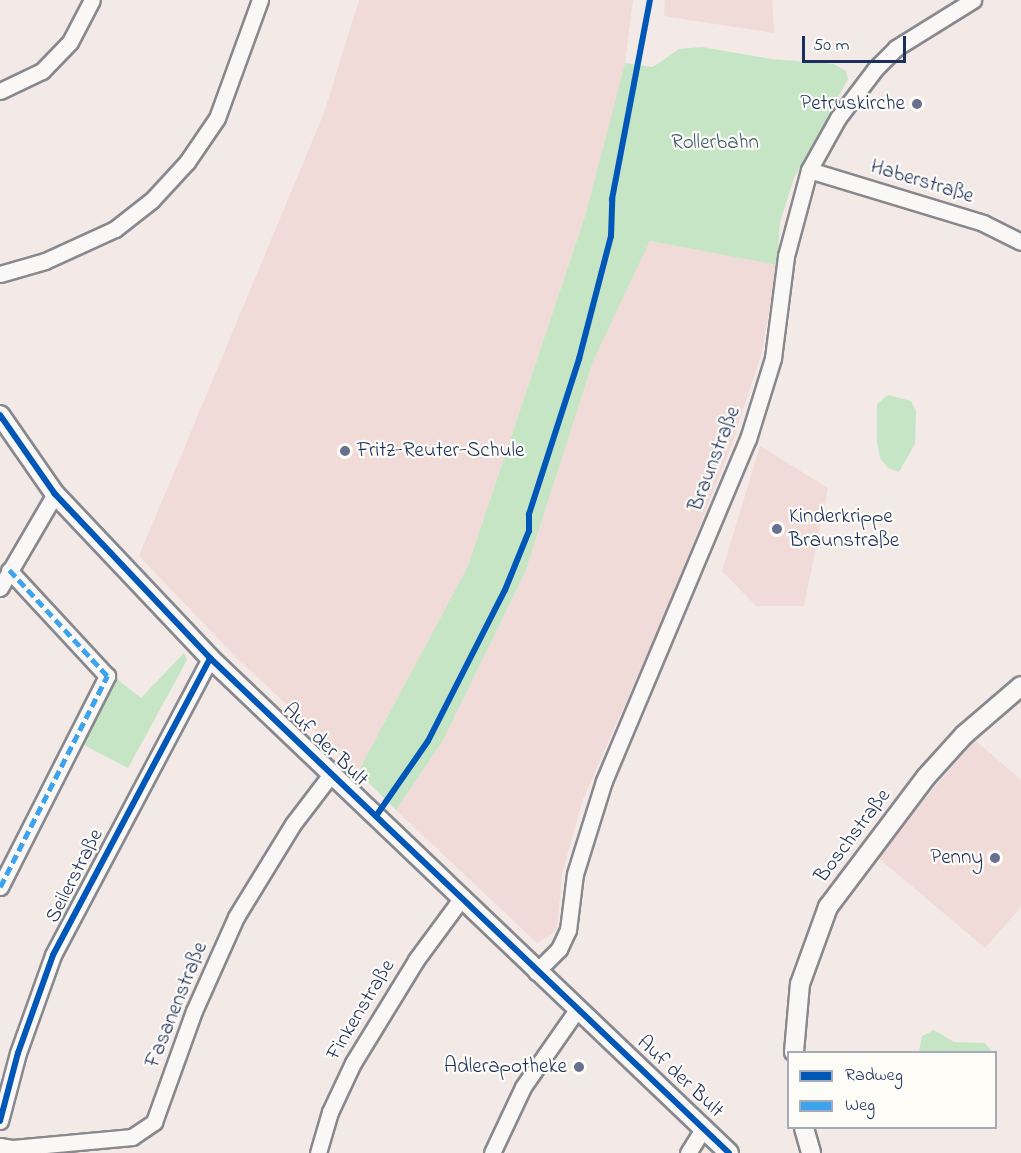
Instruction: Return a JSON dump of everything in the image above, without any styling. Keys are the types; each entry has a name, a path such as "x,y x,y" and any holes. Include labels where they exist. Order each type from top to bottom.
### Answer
{"street":[{"path":"0,91 42,71 69,42 92,0"},
{"path":"0,274 45,261 115,229 152,200 187,162 217,118 260,0"},
{"name":"Braunstraße","path":"536,972 559,949 568,930 575,874 604,781 748,440 773,358 786,256 809,170 838,118 876,68 896,48 973,0"},
{"name":"Haberstraße","path":"809,170 983,223 1021,242"},
{"name":"Auf der Bult","path":"0,415 55,494 210,658 332,773 576,1011 729,1153"},
{"path":"0,588 55,494"},
{"path":"0,887 107,676 9,570"},
{"name":"Seilerstraße","path":"0,1121 18,1053 53,955 210,658"},
{"name":"Boschstraße","path":"794,1051 800,984 828,907 926,777 964,735 1021,686"},
{"name":"Fasanenstraße","path":"0,1146 13,1148 132,1137 154,1122 194,1011 236,917 293,824 332,773"},
{"name":"Finkenstraße","path":"318,1153 330,1112 357,1055 416,960 461,899"},
{"path":"492,1153 523,1087 576,1011"},
{"path":"688,1153 702,1129"},
{"path":"804,1129 811,1153"}],"shaded area":[{"name":"Fritz-Reuter-Schule","path":"359,0 633,0 625,63 586,213 468,566 358,772 232,653 139,556 324,113"},
{"path":"665,0 772,0 774,33 664,16"},
{"path":"650,241 777,265 762,352 731,447 664,616 583,799 562,874 557,930 537,943 396,810 442,742 525,573 593,360"},
{"name":"Kinderkrippe Braunstraße","path":"760,446 828,488 804,606 756,606 722,571"},
{"path":"975,740 1021,780 1021,907 985,948 876,856"}],"green space":[{"name":"Rollerbahn","path":"702,47 771,59 834,64 846,71 848,79 794,178 780,222 777,265 650,241 593,361 525,573 442,742 396,810 358,772 468,566 586,213 625,63 653,67 679,49"},
{"path":"888,395 911,401 916,411 915,444 899,472 888,468 880,458 877,442 877,404"},
{"path":"184,653 187,660 128,768 82,744 117,679 141,698"},
{"path":"934,1030 954,1042 985,1043 991,1051 919,1051 922,1036"}],"marked path":[{"path":"0,887 107,676 9,570"}],"cycle path":[{"path":"376,816 428,741 505,590 529,531 529,514 579,359 611,236 612,199 650,0"},
{"path":"0,415 55,494 210,658 729,1153"},
{"path":"0,1121 18,1053 53,955 210,658"}],"place":[{"name":"Petruskirche","path":"917,104"},
{"name":"Fritz-Reuter-Schule","path":"345,451"},
{"name":"Kinderkrippe Braunstraße","path":"777,529"},
{"name":"Penny","path":"995,858"},
{"name":"Adlerapotheke","path":"579,1067"}]}
